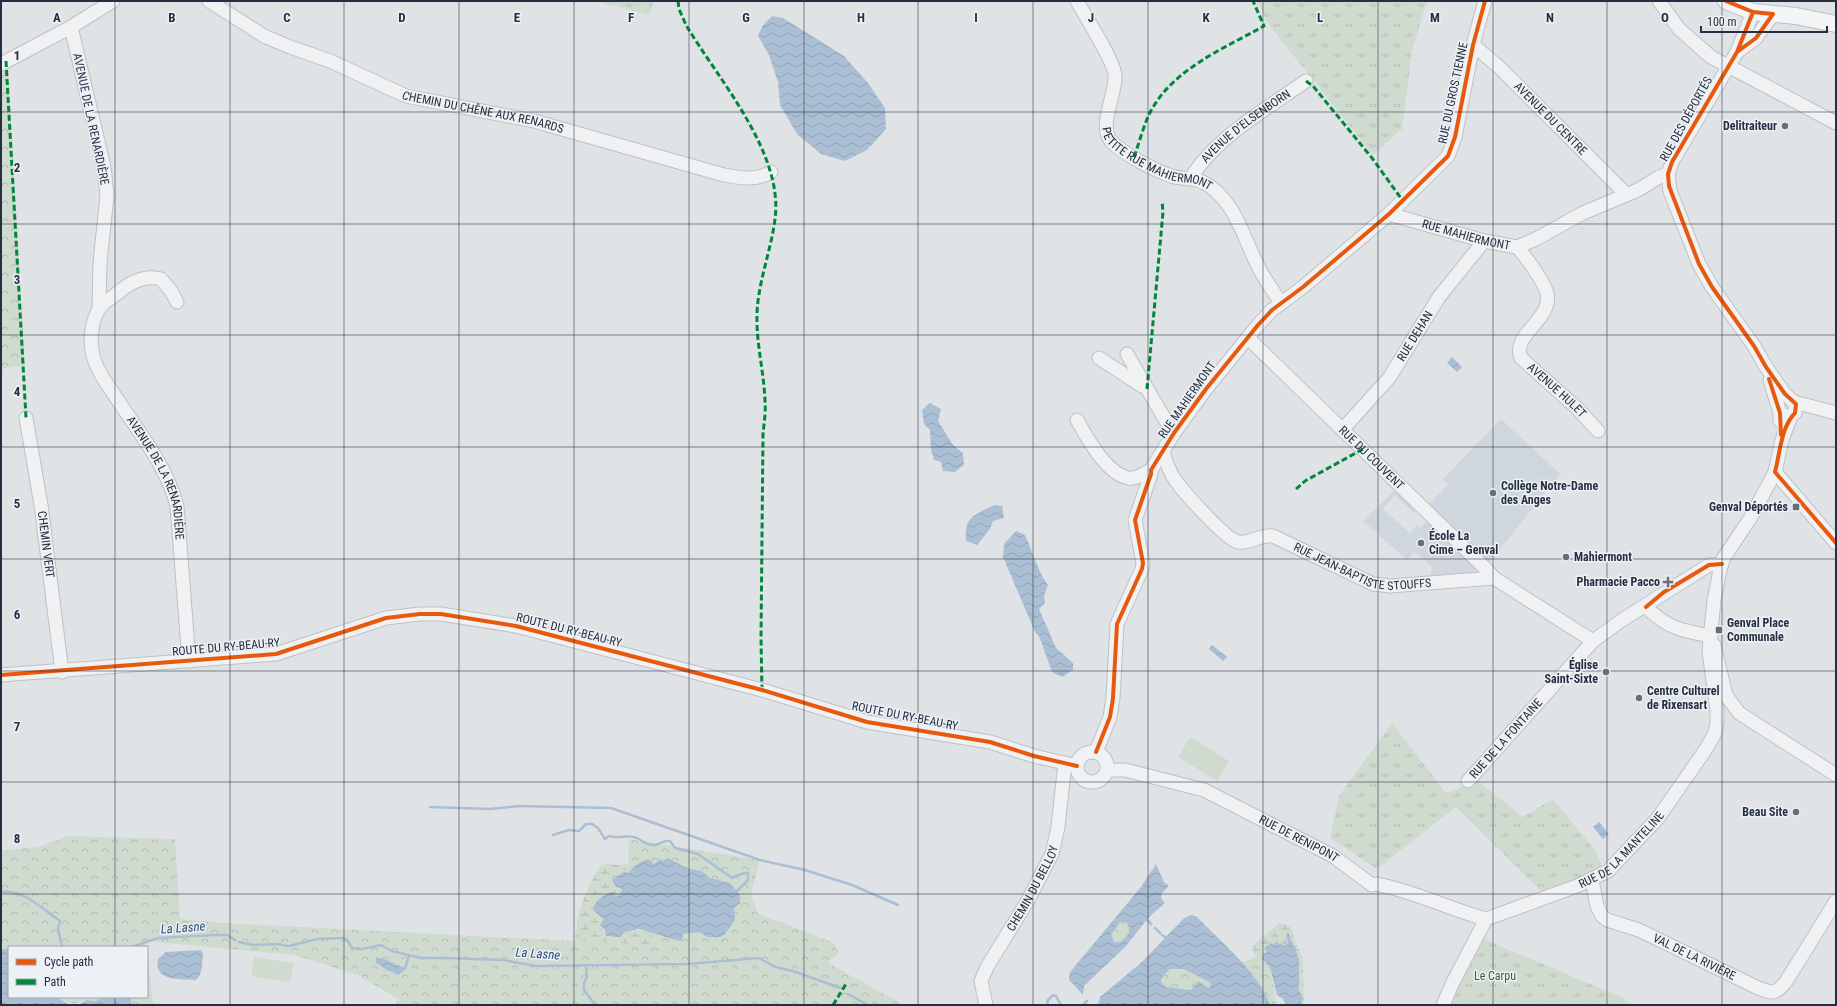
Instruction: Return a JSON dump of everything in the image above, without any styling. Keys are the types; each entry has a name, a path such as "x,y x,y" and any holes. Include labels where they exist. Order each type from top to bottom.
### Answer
{"main road":[{"path":"1726,1 1754,12 1796,16 1836,24"}],"street":[{"path":"1,64 71,27 113,1"},
{"name":"CHEMIN DU CHÊNE AUX RENARDS","path":"209,1 264,36 330,61 406,96 557,127 724,175 743,179 754,178 771,172"},
{"name":"PETITE RUE MAHIERMONT","path":"1077,1 1115,70 1115,87 1107,125 1110,140 1134,158 1172,176 1191,178 1210,186 1227,204 1239,224 1263,276 1281,303"},
{"name":"RUE DU GROS TIENNE","path":"1389,214 1438,168 1450,152 1457,130 1473,45 1485,1"},
{"path":"1659,1 1679,29 1711,57 1836,123"},
{"name":"RUE DES DÉPORTÉS","path":"1754,12 1737,52 1672,162 1668,174 1670,191 1699,264 1712,287 1754,346 1788,408"},
{"name":"RUE DES DÉPORTÉS","path":"1737,52 1756,38 1773,14"},
{"name":"AVENUE DE LA RENARDIÈRE","path":"71,27 104,167 107,195 100,263 99,307 92,334 92,351 98,370 160,465 178,506 189,661"},
{"name":"AVENUE DU CENTRE","path":"1473,45 1500,68 1626,194"},
{"name":"AVENUE D'ELSENBORN","path":"1191,178 1201,162 1242,125 1306,81"},
{"name":"RUE MAHIERMONT","path":"1096,752 1110,717 1113,698 1118,624 1142,569 1143,562 1136,520 1151,470 1174,433 1224,365 1258,325 1281,303 1303,287 1389,214 1484,241 1517,247 1626,194 1638,190 1659,176 1668,174"},
{"name":"RUE DEHAN","path":"1343,429 1389,378 1439,297 1484,241"},
{"name":"AVENUE HULET","path":"1517,247 1544,288 1547,300 1542,316 1520,344 1519,353 1521,358 1577,408 1598,431"},
{"path":"99,307 133,282 146,277 161,279 171,291 177,302"},
{"name":"RUE DU COUVENT","path":"1248,338 1343,429 1494,578"},
{"name":"RUE MAHIERMONT","path":"1127,354 1174,433"},
{"name":"RUE MAHIERMONT","path":"1099,358 1131,377 1147,389"},
{"path":"1788,408 1835,412"},
{"name":"RUE DE LA MANTELINE","path":"1486,919 1592,880 1608,871 1658,818 1706,749 1715,733 1717,711 1709,652 1714,600 1722,564 1775,472 1788,408"},
{"name":"CHEMIN VERT","path":"26,418 40,506 62,672"},
{"path":"1077,420 1093,449 1120,473 1128,478 1134,478 1151,470"},
{"name":"RUE JEAN-BAPTISTE STOUFFS","path":"1163,452 1166,463 1176,481 1231,540 1247,542 1264,536 1273,536 1373,584 1390,586 1494,578"},
{"path":"1775,472 1836,543"},
{"name":"RUE DE LA FONTAINE","path":"1468,781 1593,641 1622,620 1646,607 1664,592 1709,565 1722,564"},
{"path":"1494,578 1593,641"},
{"path":"1646,607 1654,615 1676,629 1711,636 1726,695 1732,706 1747,719 1836,775"},
{"name":"ROUTE DU RY-BEAU-RY","path":"1,675 62,672 276,654 386,618 420,614 440,614 516,626 762,690 867,722 990,742 1034,756 1071,764"},
{"path":"1096,752 1105,759 1107,770 1102,778 1093,782 1084,779 1071,764 1084,755 1096,752"},
{"name":"CHEMIN DU BELLOY","path":"986,1005 982,981 987,967 1027,902 1052,854 1071,764"},
{"name":"RUE DE RENIPONT","path":"1107,770 1125,770 1204,790 1333,856 1372,885 1376,884 1408,891 1471,916 1486,919"},
{"name":"VAL DE LA RIVIÈRE","path":"1592,880 1597,906 1602,916 1607,920 1639,930 1771,993 1780,990 1834,909"},
{"path":"1443,1005 1453,982 1486,919"}],"shaded area":[{"name":"Collège Notre-Dame des Anges","path":"1501,419 1560,474 1488,564 1426,507 1448,485 1443,479"},
{"name":"École La Cime – Genval","path":"1396,489 1417,509 1414,513 1395,495 1383,509 1410,533 1417,525 1421,528 1429,519 1480,565 1473,575 1431,579 1431,571 1433,567 1414,552 1407,560 1363,521"}],"green space":[{"path":"596,1 654,1 649,15"},
{"path":"1257,1 1427,1 1412,51 1402,129 1373,155 1269,25"},
{"path":"8,67 25,365 1,369 1,70"},
{"path":"1392,723 1446,793 1478,781 1523,817 1553,799 1594,849 1603,867 1545,895 1456,807 1377,869 1330,838 1339,796"},
{"path":"1190,737 1229,761 1217,781 1178,757"},
{"path":"68,836 175,839 180,919 223,923 653,945 654,925 613,888 610,877 615,870 628,870 629,839 760,860 751,894 757,913 832,942 839,952 828,963 904,1005 396,1005 398,999 358,975 294,955 146,941 147,946 8,946 8,949 1,949 1,851 42,846","holes":["378,957 404,968 395,974 378,965"]},
{"path":"628,864 628,871 615,870 610,877 613,888 620,894 616,897 608,893 595,903 594,910 605,919 601,927 609,937 631,930 648,931 653,933 653,945 575,941 580,910 586,892 601,865"},
{"path":"1120,922 1128,923 1129,933 1121,942 1114,942 1110,934"},
{"path":"1279,923 1290,926 1303,960 1304,1005 1301,1005 1298,975 1299,968 1288,942 1287,945 1279,944 1264,948 1267,952 1256,957 1251,947"},
{"name":"Le Carpu","path":"1481,938 1621,997 1632,1005 1448,1005"},
{"path":"1263,954 1263,960 1270,967 1277,1005 1270,1005 1262,989 1241,963"},
{"path":"254,957 294,963 290,983 251,976"},
{"path":"148,958 153,1005 131,1005 131,998 148,998"},
{"path":"1170,969 1184,969 1209,982 1211,985 1209,988 1206,988 1200,981 1191,990 1166,987 1161,982 1162,977"},
{"path":"60,998 100,998 96,1001 86,1000 75,1004"}],"water":[{"path":"772,16 783,18 844,56 868,83 885,108 886,129 867,150 845,161 821,154 797,134 780,105 778,82 769,55 758,36 763,25"},
{"path":"1452,357 1462,367 1457,372 1447,363"},
{"path":"930,403 941,409 938,421 953,445 963,453 964,465 955,472 943,471 941,462 934,460 931,450 930,430 924,424 922,410"},
{"path":"994,505 1002,506 1004,518 993,521 990,529 977,545 966,541 967,526 972,518"},
{"path":"1016,531 1025,535 1038,567 1048,585 1044,596 1045,603 1039,609 1056,648 1073,663 1073,670 1062,677 1052,672 1039,636 1035,632 1003,557 1004,544"},
{"path":"1212,645 1227,657 1223,661 1209,649"},
{"path":"1599,822 1609,834 1603,839 1593,827"},
{"path":"668,858 686,868 701,871 710,878 730,883 740,895 740,903 734,908 735,920 724,935 720,937 707,937 700,932 683,934 682,940 679,941 639,929 625,932 620,937 606,936 605,930 600,925 604,919 594,911 594,908 595,904 600,898 611,892 614,892 616,897 622,891 621,888 616,887 612,880 624,872 629,873 635,866 645,860 648,859 654,864 661,859 663,861"},
{"path":"1156,864 1164,882 1169,886 1162,893 1161,898 1165,903 1149,917 1125,947 1084,986 1083,995 1069,980 1070,972 1141,887","holes":["1120,922 1128,923 1129,933 1121,942 1114,942 1111,934"]},
{"path":"1191,915 1197,917 1238,958 1257,981 1270,1005 1098,1005 1100,997 1143,961 1184,918","holes":["1170,969 1184,969 1209,982 1211,985 1209,988 1198,981 1191,990 1166,987 1161,982 1162,977"]},
{"path":"1288,932 1299,959 1299,991 1303,998 1301,1005 1286,1005 1283,999 1277,995 1270,967 1263,960 1263,954 1267,952 1264,948 1271,943 1274,945 1276,941 1279,944 1287,945 1288,942 1286,936"},
{"path":"1,949 8,949 8,998 59,998 69,1005 1,1005"},
{"path":"201,950 203,953 202,968 200,975 196,980 170,978 160,972 158,959 166,952"},
{"path":"376,957 405,968 404,971 398,975 387,970 376,963"},
{"path":"100,998 131,998 131,1005 79,1005 86,1000 96,1001"}],"waterway":[{"path":"430,807 490,809 519,806 611,808 760,860 805,870 852,885 898,905"},
{"path":"553,835 569,830 579,831 586,824 592,824 598,828 605,839 609,836 630,836 652,845 670,841 675,848 698,854 732,878 748,873 748,880 737,891"},
{"name":"La Lasne","path":"1,892 9,892 25,897 60,921 58,929 62,946"},
{"path":"1147,920 1151,924"},
{"path":"1155,928 1160,933"},
{"name":"La Lasne","path":"135,946 158,938 227,935 235,940"},
{"name":"La Lasne","path":"239,942 252,945 277,944 289,946 318,939 342,938 347,940 352,948 362,949 381,945 392,951 421,958 503,960 536,966 688,964 759,958 776,967 796,972 840,988"},
{"path":"405,968 409,956"},
{"path":"586,966 587,976 584,984 584,990 595,1005"},
{"name":"La Lasne","path":"848,994 868,1005"},
{"name":"La Lasne","path":"1047,1005 1048,1000 1053,995 1056,996 1061,1005"},
{"path":"1083,1005 1087,1001"}],"marked path":[{"path":"678,1 679,9 686,25 731,93 759,143 769,168 775,194 775,219 771,243 762,278 757,314 765,405 763,434 761,638 762,690"},
{"path":"1134,157 1149,114 1162,95 1174,82 1202,60 1264,26 1253,1"},
{"path":"6,61 26,418"},
{"path":"1306,81 1313,86 1372,158 1403,201"},
{"path":"1147,389 1163,212 1162,201"},
{"path":"1296,489 1305,481 1363,449"},
{"path":"833,1005 846,984"}],"cycle path":[{"path":"1096,752 1110,717 1113,698 1117,624 1142,569 1143,563 1135,520 1151,474 1151,470 1174,433 1206,389 1272,310 1303,287 1389,214 1448,156 1455,137 1473,45 1485,1"},
{"path":"1726,1 1753,12 1773,14 1756,38 1737,52"},
{"path":"1753,12 1737,52 1672,162 1668,174 1669,186 1699,264 1712,287 1754,346 1766,367 1785,394 1796,404 1795,413 1790,419 1784,433 1775,472 1836,543"},
{"path":"1769,379 1780,413 1781,435"},
{"path":"1646,607 1664,592 1709,565 1722,564"},
{"path":"1,675 276,654 386,618 420,614 441,614 516,626 762,690 867,722 990,742 1034,756 1077,766"}],"place":[{"name":"Delitraiteur","path":"1785,126"},
{"name":"Collège Notre-Dame des Anges","path":"1493,493"},
{"name":"Genval Déportés","path":"1796,507"},
{"name":"École La Cime – Genval","path":"1421,543"},
{"name":"Mahiermont","path":"1566,557"},
{"name":"Pharmacie Pacco","path":"1668,582"},
{"name":"Genval Place Communale","path":"1719,630"},
{"name":"Église Saint-Sixte","path":"1606,672"},
{"name":"Centre Culturel de Rixensart","path":"1639,698"},
{"name":"Beau Site","path":"1796,812"}]}
